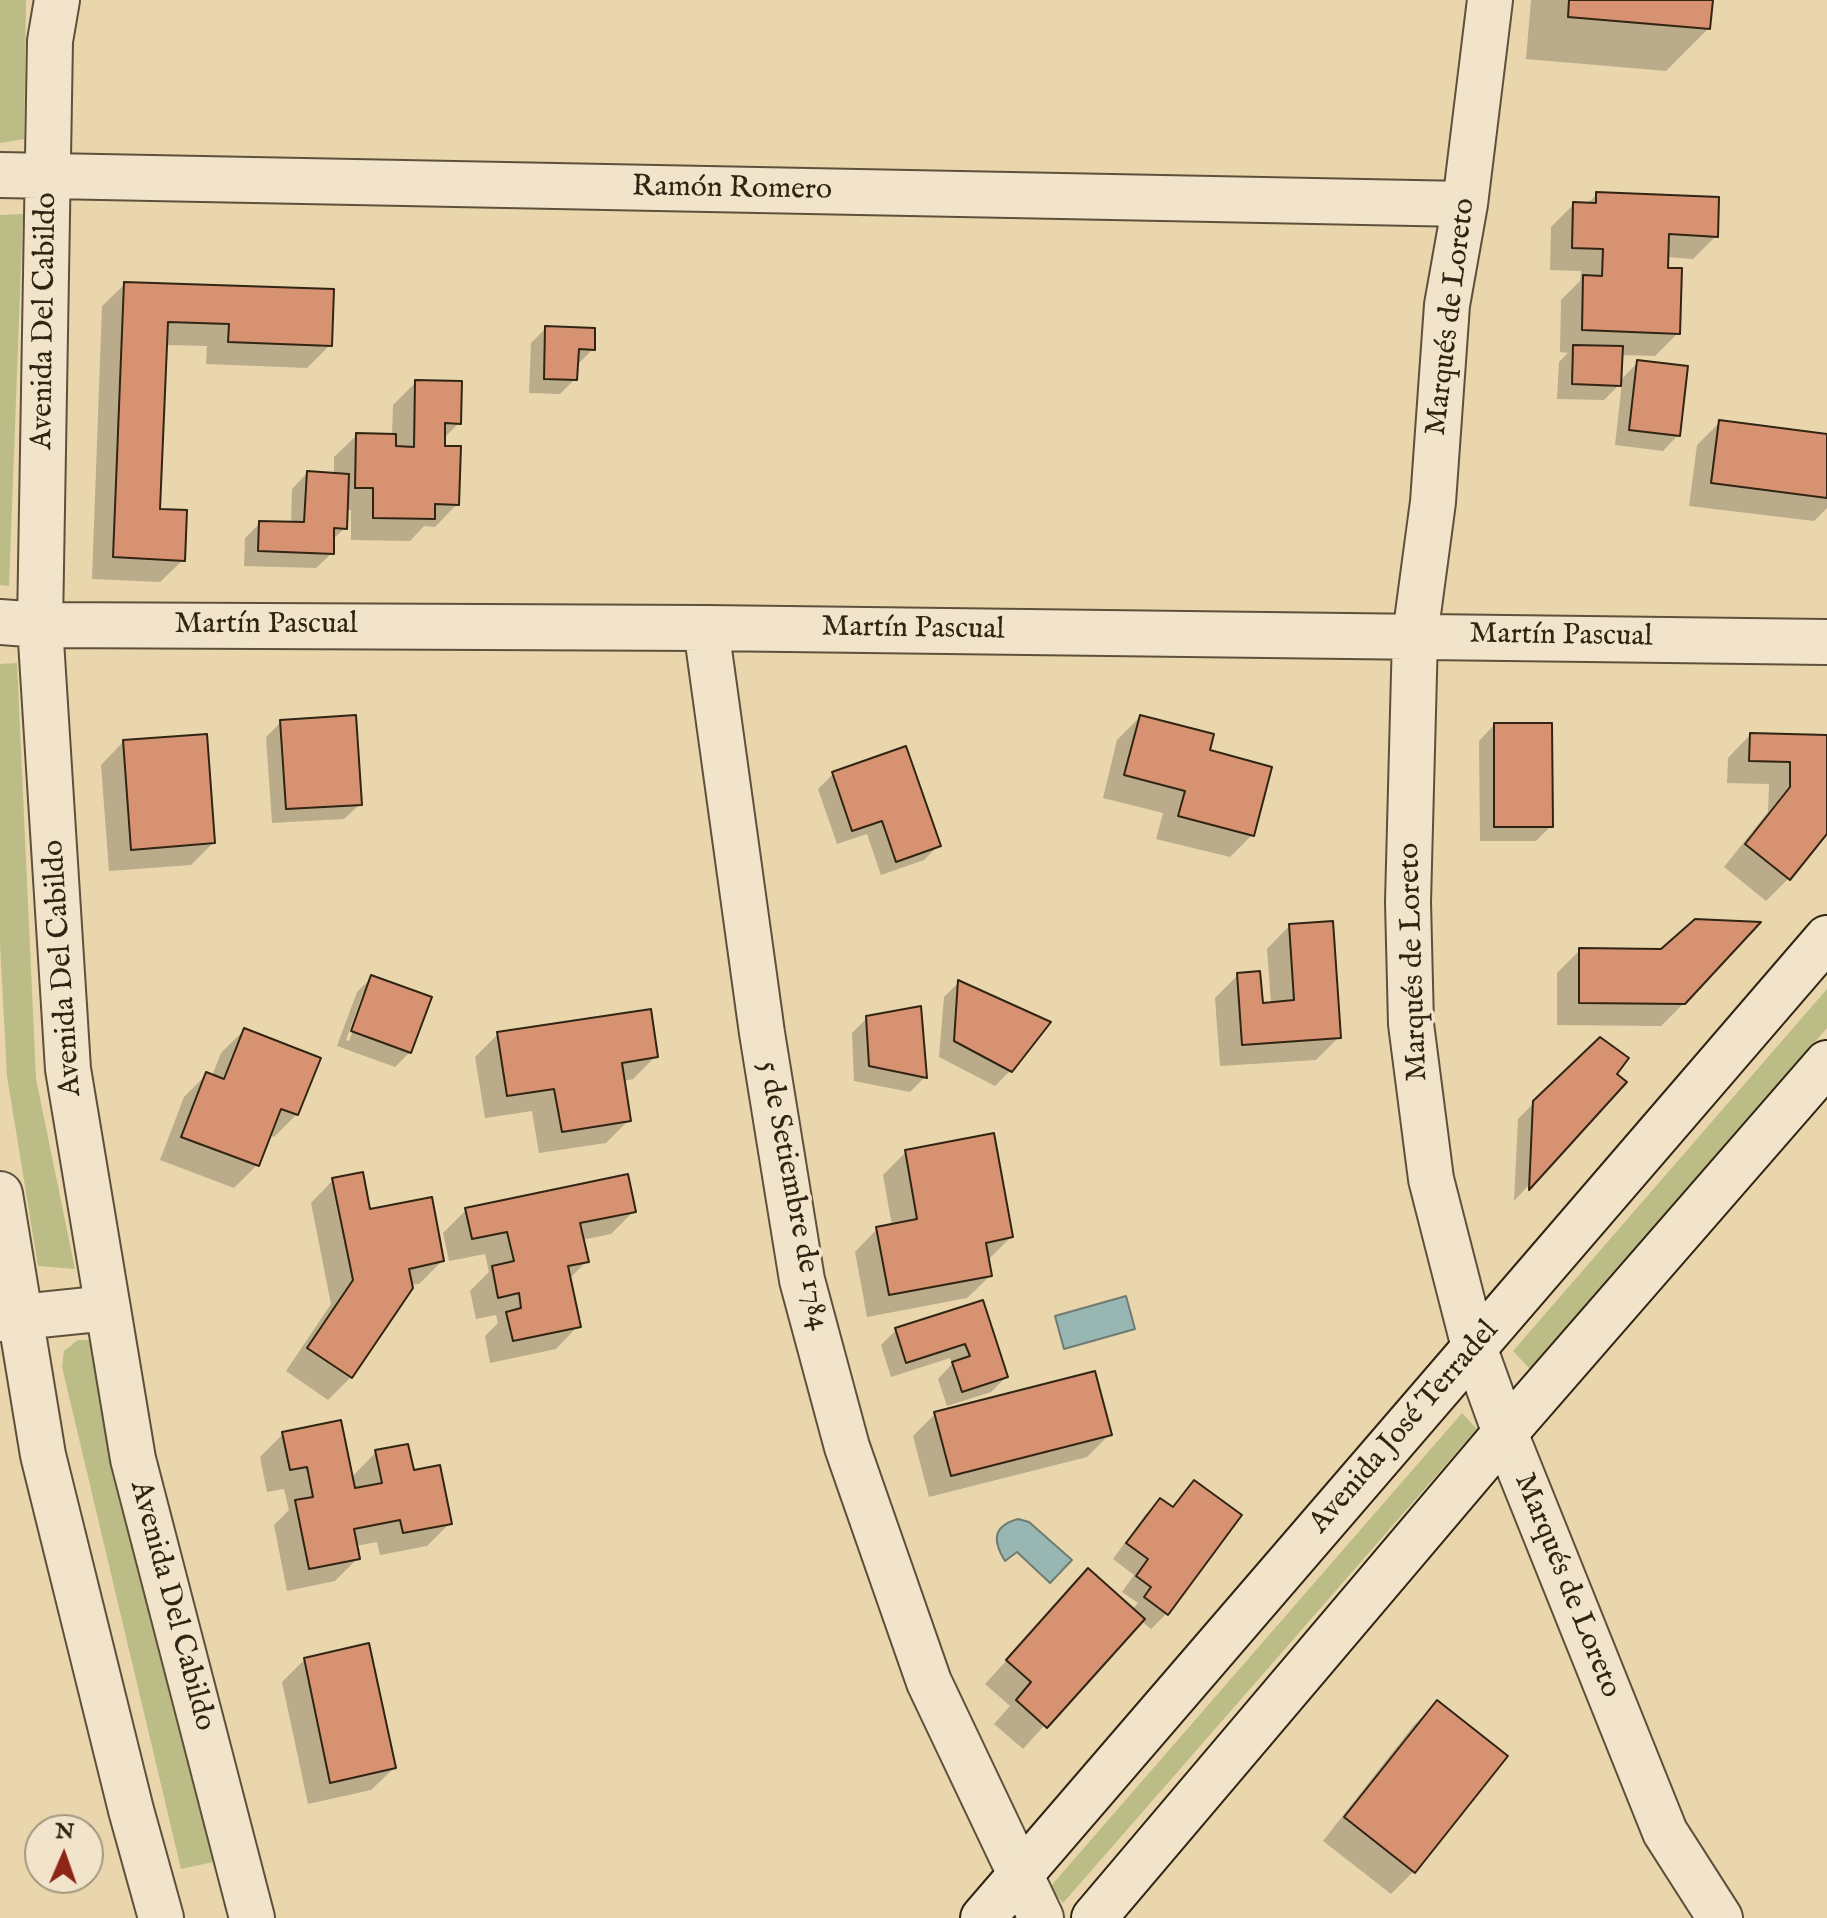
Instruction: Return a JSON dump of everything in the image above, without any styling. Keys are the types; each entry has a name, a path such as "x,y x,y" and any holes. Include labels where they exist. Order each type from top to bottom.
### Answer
{"street":[{"name":"Avenida Del Cabildo","path":"57,0 50,41 48,177 20,624 68,1069 133,1459 252,1918"},
{"name":"Marqués de Loreto","path":"1490,0 1465,204 1447,305 1433,502 1415,636 1408,902 1411,1024 1431,1179 1474,1347 1505,1433 1665,1832 1720,1918"},
{"name":"Ramón Romero","path":"0,175 1465,204"},
{"name":"Martín Pascual","path":"20,624 706,628 1827,642"},
{"name":"5 de Setiembre de 1784","path":"706,628 762,1033 802,1280 847,1447 929,1682 1041,1918"},
{"name":"Avenida José Terradel","path":"983,1918 1827,938"},
{"path":"1094,1918 1505,1433 1827,1063"},
{"path":"0,1194 10,1319 131,1810 161,1918"},
{"path":"10,1319 108,1308"}],"green space":[{"path":"0,0 26,0 24,139 0,143"},
{"path":"23,214 9,586 0,585 0,215"},
{"path":"17,663 36,1079 75,1269 38,1266 7,1076 0,943 0,664"},
{"path":"1827,989 1827,1028 1531,1370 1513,1351"},
{"path":"78,1340 89,1340 98,1348 213,1862 181,1869 62,1367 64,1351"},
{"path":"1462,1413 1477,1429 1063,1903 1050,1887"}],"water":[{"path":"1126,1296 1135,1329 1064,1349 1055,1316"},
{"path":"1018,1519 1029,1522 1072,1560 1050,1583 1017,1552 1005,1561 998,1547 999,1530"}],"building":[{"path":"1569,0 1713,0 1710,29 1568,17"},
{"path":"1596,192 1719,197 1718,237 1669,234 1668,268 1682,268 1680,334 1582,330 1583,275 1602,276 1603,249 1572,248 1573,202 1596,203"},
{"path":"124,282 334,289 332,346 228,342 229,324 168,322 160,509 187,510 185,561 113,557"},
{"path":"545,326 595,328 595,350 579,349 577,380 544,379"},
{"path":"1573,345 1623,346 1621,386 1572,384"},
{"path":"1637,360 1688,366 1680,436 1629,430"},
{"path":"415,380 462,381 461,424 445,423 445,446 461,446 459,505 435,504 435,519 373,518 373,488 355,488 356,433 396,434 396,446 414,447"},
{"path":"1719,420 1827,434 1827,498 1711,483"},
{"path":"307,471 349,474 347,529 334,528 334,554 258,551 259,521 304,522"},
{"path":"356,715 362,805 286,809 280,720"},
{"path":"1140,715 1214,734 1210,750 1272,767 1254,836 1178,816 1185,791 1124,775"},
{"path":"1494,723 1552,723 1553,827 1494,827"},
{"path":"1750,733 1827,735 1827,834 1790,880 1745,844 1790,787 1790,762 1749,761"},
{"path":"207,734 215,843 131,850 123,740"},
{"path":"906,746 941,846 896,862 882,821 852,831 832,772"},
{"path":"1695,919 1761,922 1685,1004 1579,1003 1579,948 1661,949"},
{"path":"1333,921 1341,1038 1242,1045 1237,973 1260,971 1263,1003 1294,1000 1289,924"},
{"path":"371,975 432,997 411,1053 351,1031"},
{"path":"958,980 1051,1022 1012,1072 954,1041"},
{"path":"921,1006 927,1078 869,1066 866,1016"},
{"path":"651,1009 658,1057 622,1063 631,1121 562,1132 554,1089 507,1096 497,1032"},
{"path":"244,1028 321,1058 298,1115 281,1109 259,1166 181,1137 206,1072 224,1079"},
{"path":"1600,1037 1629,1058 1617,1074 1627,1082 1529,1190 1533,1101"},
{"path":"994,1133 1013,1237 986,1243 992,1276 889,1295 876,1227 917,1219 905,1150"},
{"path":"363,1172 370,1209 432,1197 444,1261 409,1269 413,1288 352,1378 307,1348 353,1280 332,1178"},
{"path":"628,1174 636,1212 580,1223 589,1262 568,1266 581,1327 513,1341 506,1312 521,1308 519,1293 498,1298 492,1266 514,1261 507,1232 472,1239 465,1208"},
{"path":"983,1300 1008,1377 962,1392 952,1362 970,1356 965,1344 906,1363 895,1328"},
{"path":"1095,1371 1112,1435 951,1476 934,1412"},
{"path":"341,1420 355,1488 382,1483 375,1450 408,1444 414,1470 440,1465 452,1524 403,1533 400,1520 354,1529 360,1559 309,1569 295,1500 313,1497 307,1467 290,1470 282,1432"},
{"path":"1194,1480 1242,1515 1168,1615 1144,1597 1151,1587 1136,1576 1148,1559 1126,1543 1160,1498 1173,1507"},
{"path":"1088,1568 1145,1619 1047,1728 1016,1700 1031,1682 1006,1660"},
{"path":"369,1643 396,1768 330,1783 304,1658"},
{"path":"1437,1700 1508,1756 1415,1873 1344,1817"}]}
